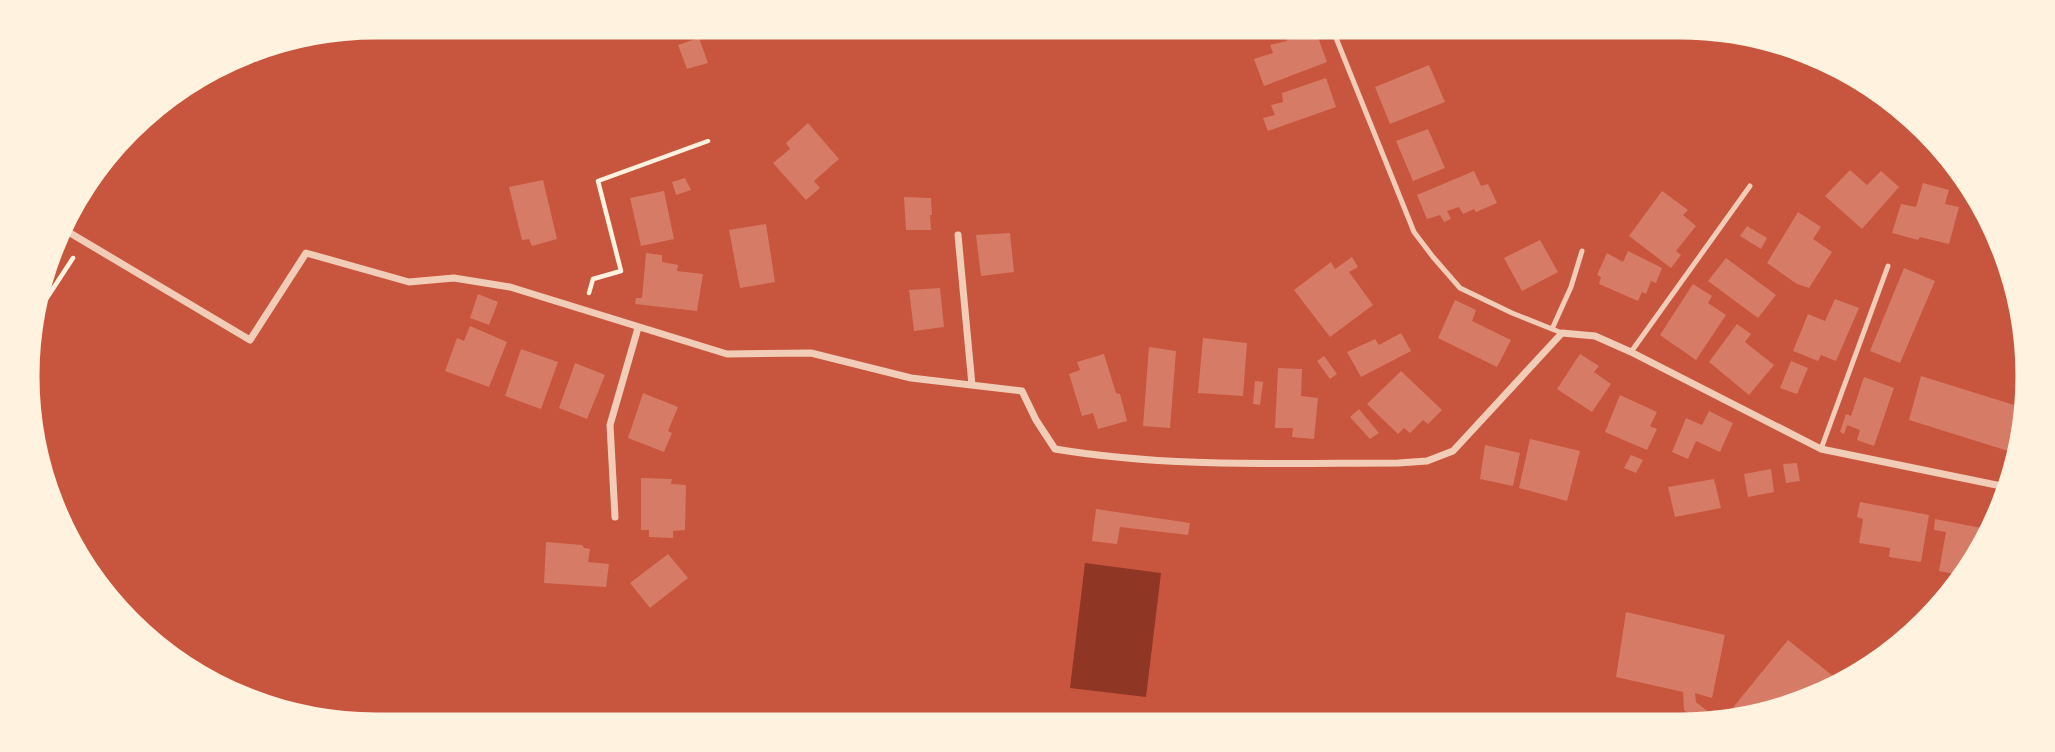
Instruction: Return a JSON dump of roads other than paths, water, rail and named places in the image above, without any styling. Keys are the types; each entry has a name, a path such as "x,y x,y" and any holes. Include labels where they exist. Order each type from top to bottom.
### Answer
{"street":[{"path":"67,232 250,340 306,253 408,282 454,278 510,286 727,354 811,353 911,377 1022,391 1035,420 1055,449 1173,462 1427,461 1453,451 1562,332 1595,336 1821,449 2002,486"},
{"path":"958,235 972,385"},
{"path":"615,517 610,425 638,328"}],"lane":[{"path":"1335,35 1420,241 1460,288 1562,332"},
{"path":"1631,352 1751,186"},
{"path":"1552,328 1571,287 1582,251"},
{"path":"1821,449 1888,266"}]}
